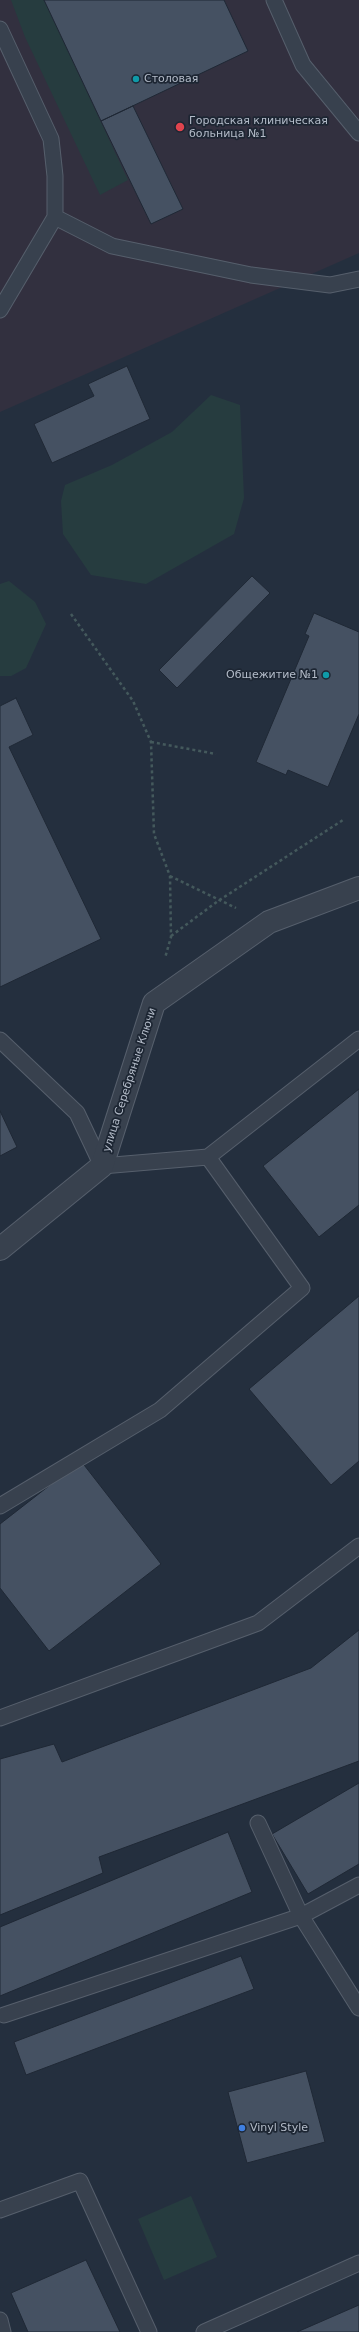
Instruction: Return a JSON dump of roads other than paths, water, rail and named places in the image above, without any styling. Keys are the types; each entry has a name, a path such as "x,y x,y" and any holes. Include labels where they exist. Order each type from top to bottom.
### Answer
{"street":[{"name":"улица Серебряные Ключи","path":"0,1249 102,1166 154,1003 269,922 359,888"}],"lane":[{"path":"274,0 303,65 359,133"},
{"path":"0,29 51,138 56,176 55,217 0,310"},
{"path":"55,217 112,246 235,272 330,285 359,279"},
{"path":"0,1040 77,1113 102,1166 208,1157 359,1040"},
{"path":"0,1506 160,1410 302,1288 208,1157"},
{"path":"0,1718 258,1623 359,1546"},
{"path":"258,1823 301,1916 359,2008"},
{"path":"4,2015 301,1916 359,1885"},
{"path":"0,2210 80,2181 149,2332"},
{"path":"204,2332 359,2263"},
{"path":"0,2320 4,2332"}],"place":[{"name":"Столовая","path":"136,79"},
{"name":"Городская клиническая больница №1","path":"180,127"},
{"name":"Общежитие №1","path":"326,675"},
{"name":"Vinyl Style","path":"242,2128"}]}
